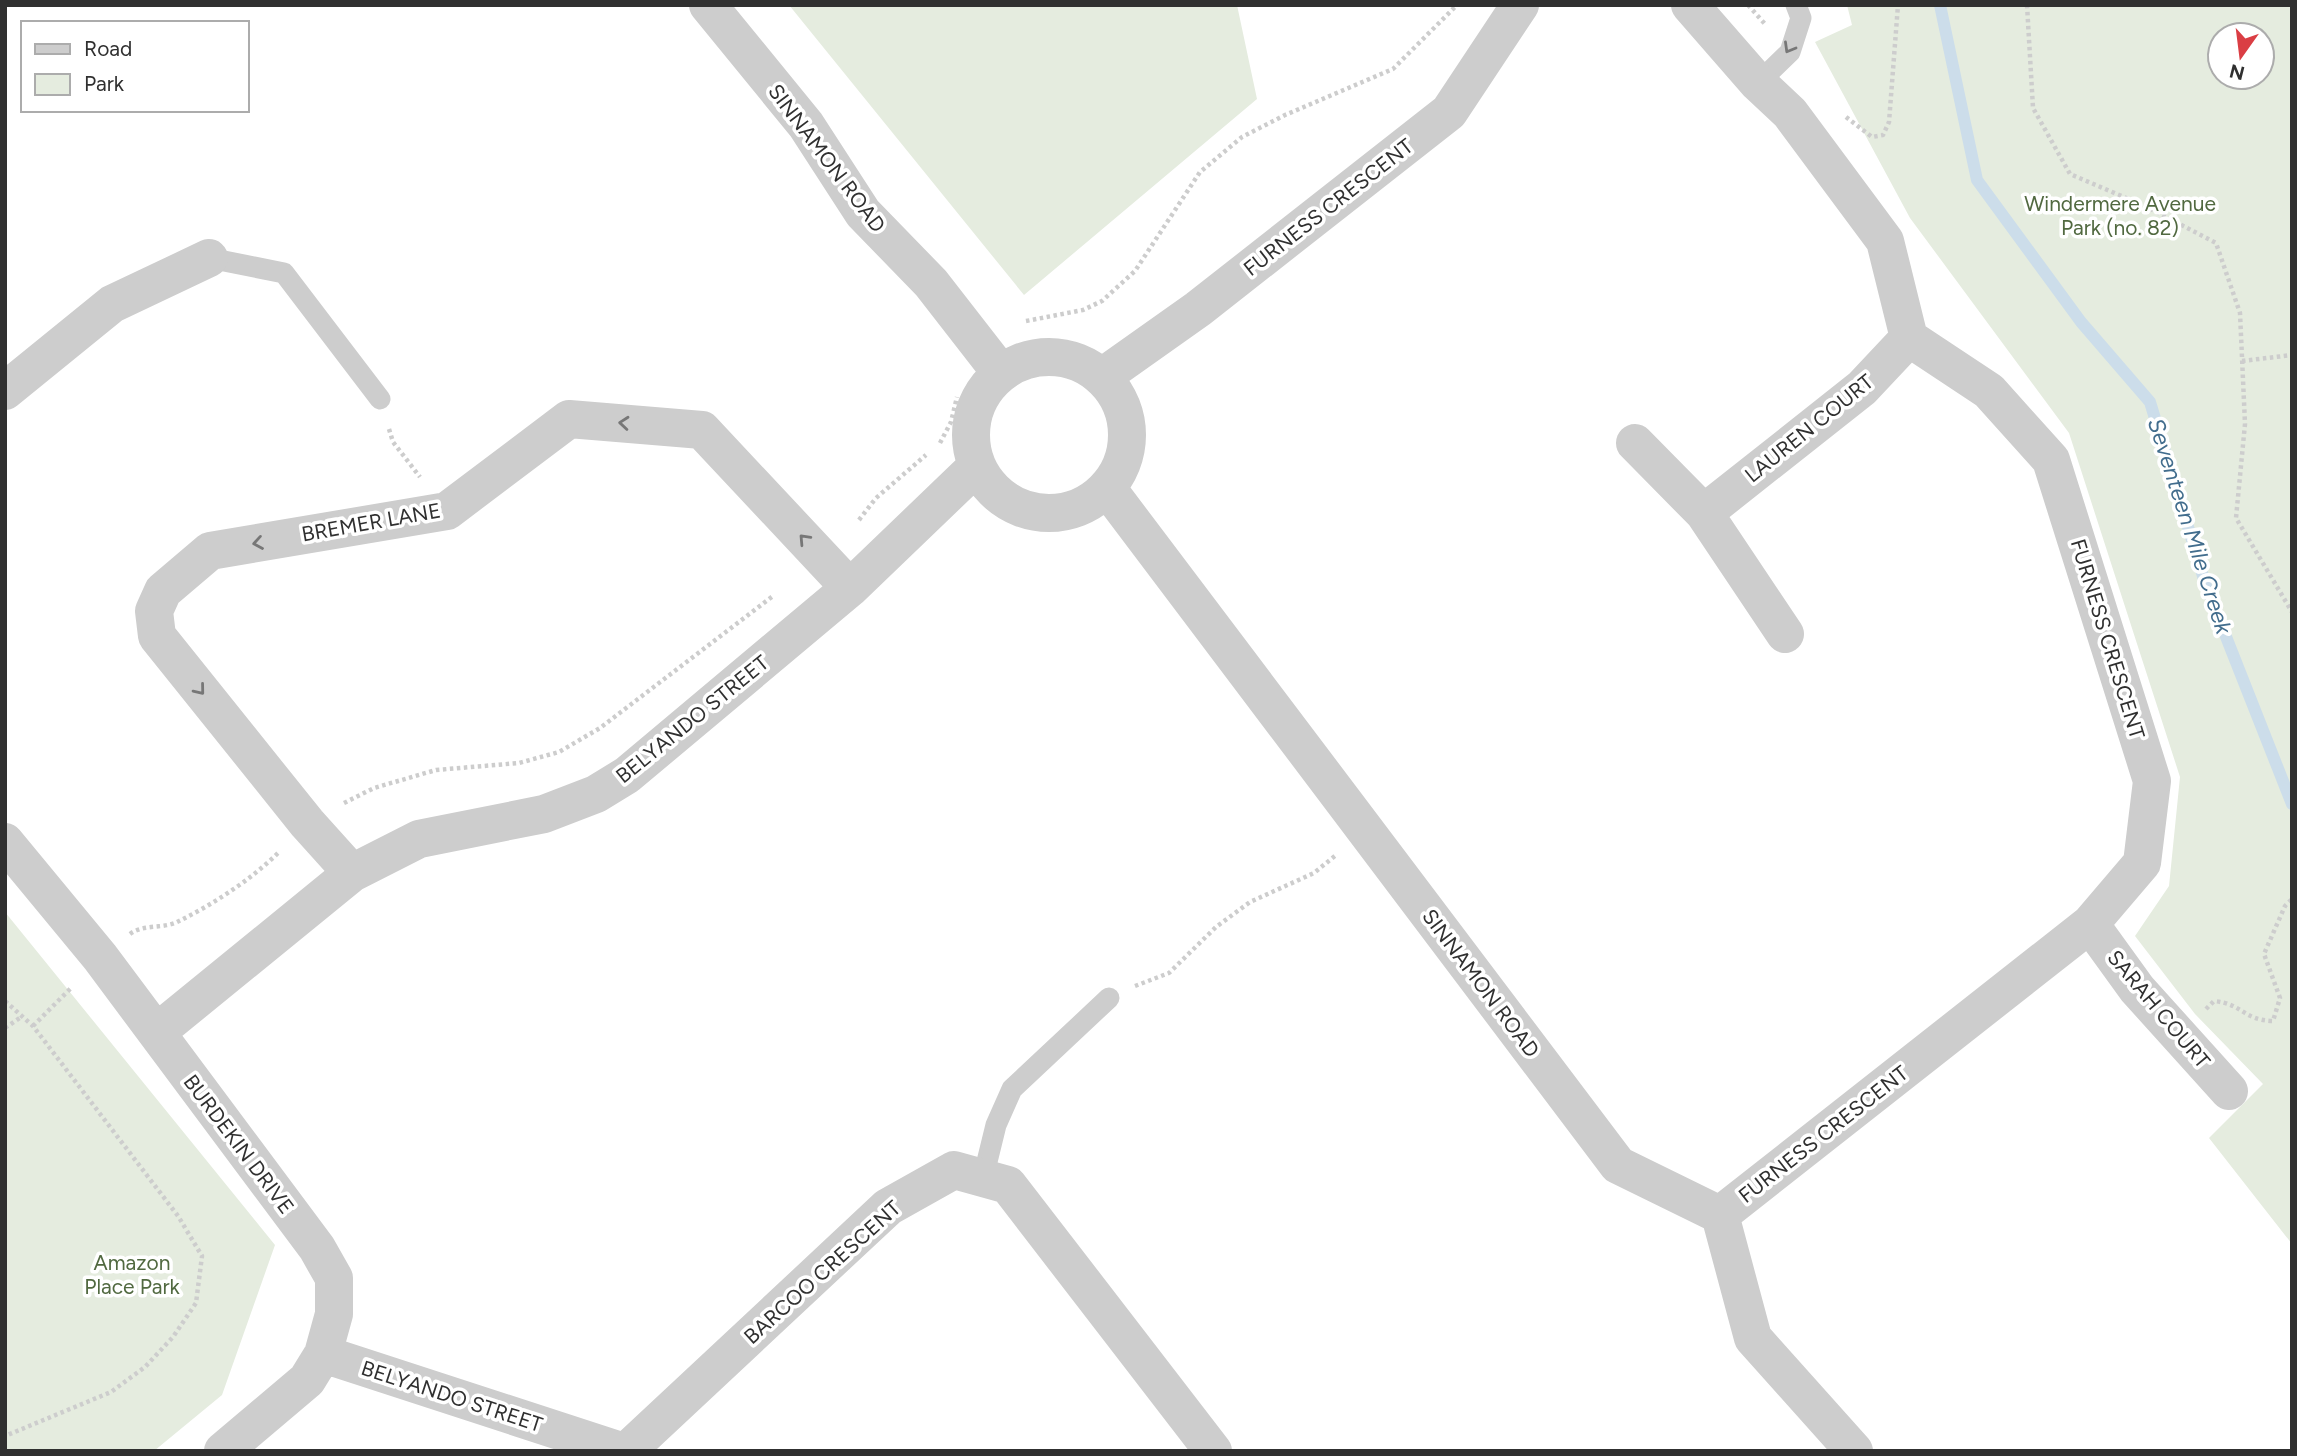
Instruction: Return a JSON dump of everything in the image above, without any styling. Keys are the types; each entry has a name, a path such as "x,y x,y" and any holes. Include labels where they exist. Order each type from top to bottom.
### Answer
{"street":[{"name":"SINNAMON ROAD","path":"708,5 806,125 863,213 931,283 1001,373"},
{"name":"FURNESS CRESCENT","path":"1102,377 1198,309 1450,112 1520,5"},
{"path":"1690,5 1758,83 1790,113 1885,242 1909,338"},
{"path":"5,391 112,304 209,258"},
{"name":"FURNESS CRESCENT","path":"1720,1215 2090,925 2142,863 2152,781 2051,460 1989,391 1909,338"},
{"name":"LAUREN COURT","path":"1703,513 1862,388 1909,338"},
{"path":"1052,356 1079,362 1102,377 1118,396 1127,419 1128,444 1121,467 1107,488 1087,504 1062,513 1036,512 1012,503 991,488 977,466 971,441 973,415 983,391 1001,373 1025,360 1052,356"},
{"name":"BREMER LANE","path":"352,873 307,823 157,636 154,611 163,592 210,551 446,511 569,419 702,430 838,575"},
{"path":"1635,443 1703,513 1785,634"},
{"name":"BELYANDO STREET","path":"157,1032 352,873 419,839 544,814 596,794 627,775 838,575 977,466"},
{"name":"SINNAMON ROAD","path":"1107,488 1618,1165 1720,1215"},
{"name":"BURDEKIN DRIVE","path":"5,842 100,957 157,1032 317,1248 334,1278 334,1314 323,1354 307,1380 223,1451"},
{"name":"SARAH COURT","path":"2090,925 2137,989 2229,1091"},
{"name":"BARCOO CRESCENT","path":"624,1451 888,1207 954,1170 1008,1185 1213,1451"},
{"path":"1720,1215 1753,1338 1854,1451"},
{"name":"BELYANDO STREET","path":"323,1354 624,1451"}],"lane":[{"path":"1758,83 1790,52 1801,18 1796,5"},
{"path":"209,258 284,274 380,400"},
{"path":"983,1178 996,1125 1012,1089 1109,998"}],"path":[{"path":"1026,321 1083,310 1102,301 1135,271 1200,172 1242,137 1284,115 1393,69 1457,5"},
{"path":"1748,5 1790,52"},
{"path":"1843,114 1872,137 1883,135 1889,122 1898,5"},
{"path":"2027,5 2033,108 2070,174 2145,206 2216,243 2240,313 2245,424 2236,518 2292,612"},
{"path":"2242,361 2292,355"},
{"path":"33,1026 100,957 135,930 174,923 259,872 307,823 374,788 436,770 519,763 559,752 600,728 748,612 838,575 876,498 941,442 951,422 957,397"},
{"path":"380,400 393,442 446,511"},
{"path":"1109,998 1168,973 1216,927 1250,902 1314,873 1366,831"},
{"path":"2180,1036 2214,1002 2232,1003 2254,1020 2273,1021 2280,998 2264,954 2285,906 2292,899"},
{"path":"5,1000 33,1026 178,1216 202,1256 196,1303 173,1336 145,1367 111,1392 5,1436"},
{"path":"5,1028 21,1017"}],"green space":[{"path":"789,5 1237,5 1257,99 1024,295"},
{"name":"Windermere Avenue Park (no. 82)","path":"1847,5 2292,5 2292,1244 2209,1138 2263,1084 2195,1014 2135,936 2169,886 2180,777 2069,433 1910,218 1815,42 1852,25"},
{"name":"Amazon Place Park","path":"5,912 275,1245 222,1395 154,1451 5,1451"}],"waterway":[{"name":"Seventeen Mile Creek","path":"1940,5 1977,180 2081,322 2150,402 2206,586 2292,804"}]}
